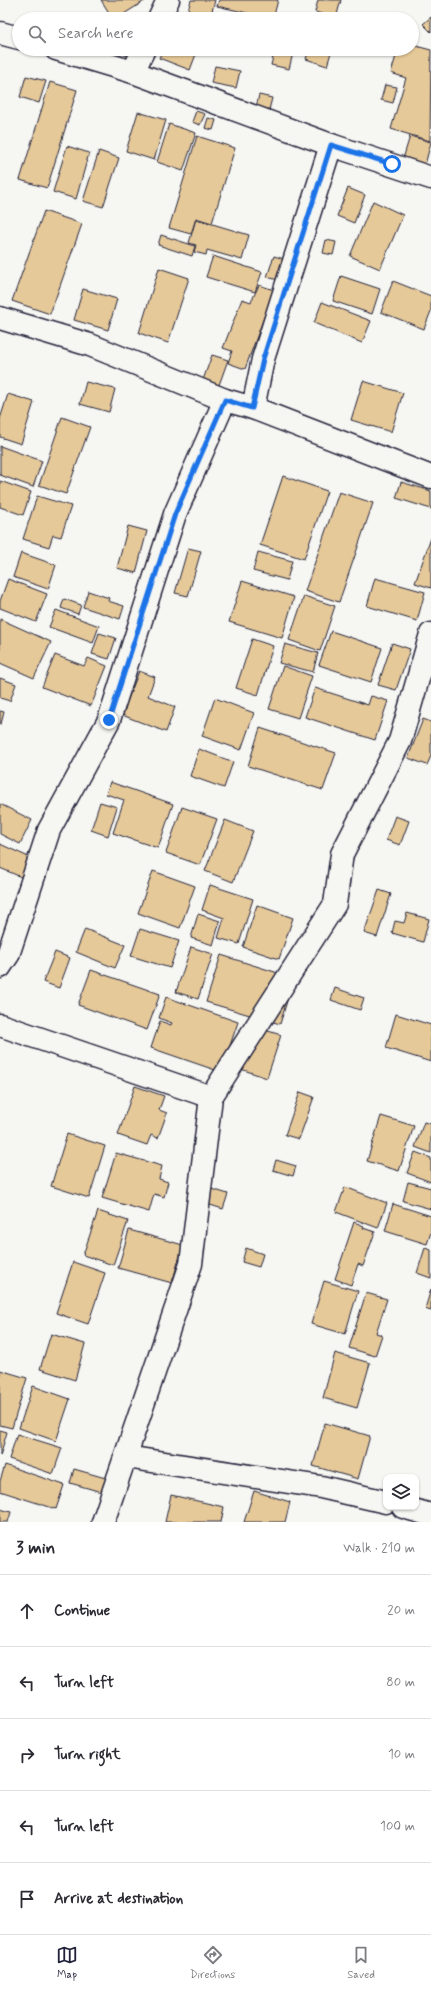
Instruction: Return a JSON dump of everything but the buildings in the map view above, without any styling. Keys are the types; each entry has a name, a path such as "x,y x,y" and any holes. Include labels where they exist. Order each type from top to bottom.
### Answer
{"street":[{"path":"162,12 168,0"},
{"path":"0,33 12,36"},
{"path":"79,56 133,72 331,145 431,178"},
{"path":"133,72 141,56"},
{"path":"252,408 263,359 331,145"},
{"path":"0,318 90,345 225,400 252,408 431,477"},
{"path":"0,967 8,955 49,830 109,720 175,514 225,400"},
{"path":"103,1522 191,1264 211,1096 335,904 342,854 400,741 431,634"},
{"path":"0,1025 211,1096"},
{"path":"126,1457 321,1487 383,1501"},
{"path":"414,1510 431,1515"}],"route":[{"path":"109,720 175,514 225,400 252,408 263,359 331,145 392,164"}]}
